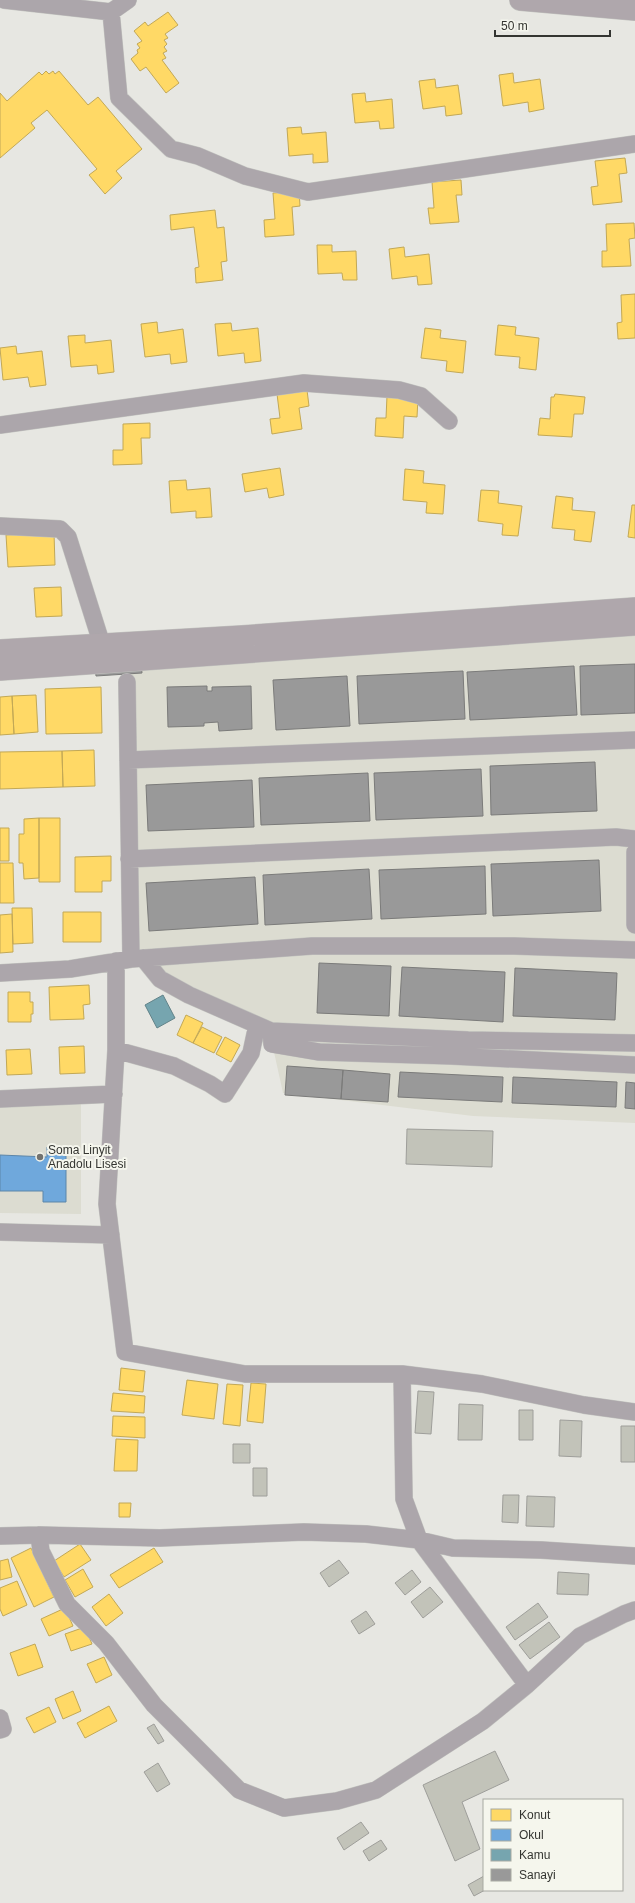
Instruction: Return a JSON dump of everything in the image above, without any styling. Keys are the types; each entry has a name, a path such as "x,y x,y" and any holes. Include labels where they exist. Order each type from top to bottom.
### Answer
{"main road":[{"path":"520,0 634,14"},
{"path":"0,650 102,645 635,608"},
{"path":"0,670 635,625"}],"street":[{"path":"4,0 111,12 128,0"},
{"path":"111,12 119,98 171,149 198,156 245,176 308,192 635,144"},
{"path":"0,425 304,383 399,390 421,396 449,421"},
{"path":"0,526 60,529 68,537 102,645"},
{"path":"127,682 130,959 116,1050 107,1204 125,1352 245,1374 402,1374 482,1384 584,1405 635,1412"},
{"path":"128,760 635,740"},
{"path":"129,860 616,837 635,839"},
{"path":"635,852 635,924"},
{"path":"0,973 70,970 130,959 312,946 514,946 635,950"},
{"path":"130,959 160,979 189,995 264,1028 468,1040 635,1043"},
{"path":"116,1050 174,1066 210,1084 225,1094 251,1053 264,1028"},
{"path":"264,1028 272,1044 319,1052 451,1056 635,1065"},
{"path":"0,1099 114,1094"},
{"path":"0,1232 111,1236"},
{"path":"402,1374 404,1499 419,1540 527,1685"},
{"path":"0,1536 39,1535 160,1538 304,1532 366,1534 419,1540 453,1548 541,1550 635,1556"},
{"path":"39,1535 41,1551 67,1604 106,1643 154,1705 239,1790 284,1808 337,1801 376,1790 482,1721 527,1685 580,1636 635,1610"},
{"path":"0,1718 3,1729 0,1730"}],"shaded area":[{"path":"635,628 635,1123 473,1116 283,1093 274,1052 273,1029 242,1017 133,957 132,762 128,663"},
{"name":"Soma Linyit Anadolu Lisesi","path":"81,1099 81,1214 0,1213 0,1101"}],"building: Konut":[{"path":"168,12 178,25 165,34 168,38 164,40 167,44 164,47 167,51 163,53 166,58 162,60 179,83 166,93 146,67 140,71 131,59 138,53 137,50 140,48 137,44 142,41 134,31 145,22 148,26"},
{"path":"46,71 49,74 53,71 55,74 59,71 88,105 98,97 142,149 116,171 122,178 105,194 89,175 97,169 47,110 31,123 35,128 0,158 0,93 7,101 39,72 42,75"},
{"path":"513,73 514,83 540,79 544,109 529,112 528,102 503,106 499,75"},
{"path":"435,79 436,88 458,85 462,114 446,116 445,106 423,109 419,81"},
{"path":"365,93 366,102 392,99 394,128 380,129 379,121 355,123 352,94"},
{"path":"301,127 302,134 326,132 328,162 313,163 313,154 289,156 287,128"},
{"path":"625,158 627,173 619,174 622,202 593,205 591,187 598,186 595,161"},
{"path":"461,180 462,195 456,195 459,222 430,224 428,208 434,208 432,182"},
{"path":"299,191 300,206 292,207 294,235 265,237 264,220 275,219 273,193"},
{"path":"215,210 217,228 224,227 227,261 221,262 223,280 196,283 195,268 199,267 194,227 171,230 170,215"},
{"path":"634,223 635,238 629,239 631,266 602,267 602,251 607,251 606,224"},
{"path":"317,245 332,245 332,252 356,251 357,280 343,280 342,273 318,274"},
{"path":"404,247 405,257 429,254 432,284 418,285 417,276 392,279 389,249"},
{"path":"635,294 635,338 618,339 617,323 622,322 621,295"},
{"path":"157,322 158,333 183,329 187,362 171,364 170,354 145,357 141,324"},
{"path":"231,323 232,331 258,328 261,361 245,363 244,353 218,356 215,324"},
{"path":"498,325 516,327 515,335 539,338 536,370 519,368 520,357 495,355"},
{"path":"425,328 441,330 440,338 466,341 463,373 446,371 447,361 421,358"},
{"path":"85,335 85,343 111,340 114,372 98,374 97,365 71,367 68,336"},
{"path":"16,346 17,354 42,351 46,385 30,387 28,377 3,380 0,348"},
{"path":"307,390 309,406 299,408 302,429 272,434 270,419 280,418 277,394"},
{"path":"555,394 585,397 583,414 574,414 572,437 538,435 540,418 550,419 551,397 554,397"},
{"path":"387,396 418,398 417,417 404,416 403,438 375,436 376,418 386,418"},
{"path":"150,423 150,438 141,438 142,464 113,465 113,450 123,450 123,424"},
{"path":"280,468 284,495 269,498 267,488 245,492 242,474"},
{"path":"405,469 424,471 423,483 445,485 443,514 426,513 427,502 403,500"},
{"path":"186,480 187,490 210,488 212,517 196,518 196,511 171,513 169,481"},
{"path":"481,490 499,491 498,503 522,506 518,536 502,535 503,524 478,521"},
{"path":"556,496 573,498 572,510 595,512 591,542 574,540 575,530 552,528"},
{"path":"632,505 635,505 635,538 628,537"},
{"path":"54,533 55,565 8,567 6,535"},
{"path":"61,587 62,616 36,617 34,588"},
{"path":"101,687 102,733 46,734 45,689"},
{"path":"36,695 38,732 14,734 12,696"},
{"path":"12,696 14,734 0,735 0,697"},
{"path":"94,750 95,786 63,787 62,751"},
{"path":"62,751 63,787 0,789 0,752"},
{"path":"39,818 60,818 60,882 39,882"},
{"path":"39,818 39,878 24,879 23,863 19,863 19,834 24,834 24,819"},
{"path":"0,828 9,828 9,861 0,861"},
{"path":"111,856 111,881 102,881 102,892 75,892 75,857"},
{"path":"0,863 13,863 14,903 0,903"},
{"path":"12,908 32,908 33,943 13,944"},
{"path":"63,912 101,912 101,942 63,942"},
{"path":"12,914 13,952 0,953 0,915"},
{"path":"89,985 90,1004 83,1005 84,1019 50,1020 49,987"},
{"path":"8,992 30,992 30,1002 33,1002 31,1022 8,1022"},
{"path":"186,1015 203,1023 193,1043 177,1035"},
{"path":"202,1027 222,1037 214,1053 193,1043"},
{"path":"225,1037 240,1045 231,1062 216,1054"},
{"path":"84,1046 85,1073 60,1074 59,1047"},
{"path":"30,1049 32,1074 7,1075 6,1050"},
{"path":"121,1368 145,1371 143,1392 119,1390"},
{"path":"187,1380 218,1384 214,1419 182,1415"},
{"path":"251,1383 266,1384 263,1423 247,1421"},
{"path":"227,1384 243,1385 240,1426 223,1424"},
{"path":"113,1393 145,1396 144,1413 111,1411"},
{"path":"113,1416 145,1417 145,1438 112,1436"},
{"path":"116,1439 138,1440 137,1471 114,1471"},
{"path":"119,1503 131,1503 130,1517 119,1517"},
{"path":"80,1544 91,1560 64,1577 54,1561"},
{"path":"31,1548 54,1597 34,1607 11,1558"},
{"path":"154,1548 163,1562 119,1588 110,1575"},
{"path":"8,1559 12,1577 0,1580 0,1561"},
{"path":"83,1569 93,1587 75,1597 65,1580"},
{"path":"17,1581 27,1605 3,1616 0,1609 0,1588"},
{"path":"109,1594 123,1613 106,1626 92,1607"},
{"path":"65,1608 73,1626 49,1636 41,1619"},
{"path":"85,1627 92,1644 71,1651 65,1634"},
{"path":"35,1644 43,1667 18,1676 10,1653"},
{"path":"104,1657 112,1675 96,1683 87,1664"},
{"path":"73,1691 81,1711 63,1719 55,1699"},
{"path":"109,1706 117,1721 85,1738 77,1723"},
{"path":"49,1707 56,1722 34,1733 26,1718"}],"building: Okul":[{"path":"47,1147 66,1147 66,1202 43,1202 43,1191 0,1191 0,1155 47,1157"}],"building: Kamu":[{"path":"163,995 175,1018 157,1028 145,1005"}],"building: Sanayi":[{"path":"141,663 142,673 96,676 95,666"},
{"path":"635,664 635,713 581,715 580,666"},
{"path":"574,666 577,715 470,720 467,672"},
{"path":"463,671 465,719 359,724 357,676"},
{"path":"347,676 350,726 276,730 273,680"},
{"path":"207,686 207,691 212,691 212,687 251,686 252,729 219,731 218,722 204,723 204,726 168,727 167,687"},
{"path":"595,762 597,811 491,815 490,766"},
{"path":"481,769 483,816 376,820 374,773"},
{"path":"368,773 370,821 261,825 259,778"},
{"path":"252,780 254,827 148,831 146,785"},
{"path":"599,860 601,911 493,916 491,864"},
{"path":"485,866 486,914 381,919 379,870"},
{"path":"369,869 372,919 265,925 263,875"},
{"path":"255,877 258,924 149,931 146,883"},
{"path":"319,963 391,966 389,1016 317,1013"},
{"path":"402,967 505,972 503,1022 399,1016"},
{"path":"515,968 617,973 615,1020 513,1016"},
{"path":"287,1066 343,1070 341,1099 285,1095"},
{"path":"343,1070 390,1074 388,1102 341,1099"},
{"path":"400,1072 503,1077 502,1102 398,1097"},
{"path":"513,1077 617,1082 616,1107 512,1103"},
{"path":"626,1082 635,1083 635,1109 625,1108"}],"building: Diğer":[{"path":"407,1129 493,1131 492,1167 406,1164"},
{"path":"418,1391 434,1392 431,1434 415,1433"},
{"path":"459,1404 483,1405 482,1440 458,1440"},
{"path":"519,1410 533,1410 533,1440 519,1440"},
{"path":"560,1420 582,1421 581,1457 559,1456"},
{"path":"621,1426 635,1426 635,1462 621,1462"},
{"path":"233,1444 250,1444 250,1463 233,1463"},
{"path":"253,1468 267,1468 267,1496 253,1496"},
{"path":"503,1495 519,1495 518,1523 502,1522"},
{"path":"527,1496 555,1497 554,1527 526,1526"},
{"path":"339,1560 349,1573 329,1587 320,1573"},
{"path":"412,1570 421,1582 405,1595 395,1583"},
{"path":"558,1572 589,1574 588,1595 557,1594"},
{"path":"430,1587 443,1602 423,1618 411,1602"},
{"path":"538,1603 548,1617 515,1640 506,1627"},
{"path":"366,1611 375,1624 359,1634 351,1621"},
{"path":"549,1622 560,1637 530,1659 519,1645"},
{"path":"154,1724 164,1741 158,1744 147,1728"},
{"path":"495,1751 509,1780 462,1802 480,1849 455,1861 423,1785"},
{"path":"158,1763 170,1784 157,1792 144,1772"},
{"path":"361,1822 369,1833 344,1850 337,1838"},
{"path":"381,1840 387,1849 369,1861 363,1851"},
{"path":"483,1877 483,1891 474,1896 468,1885"}],"place":[{"name":"Soma Linyit Anadolu Lisesi","path":"40,1157"}]}
